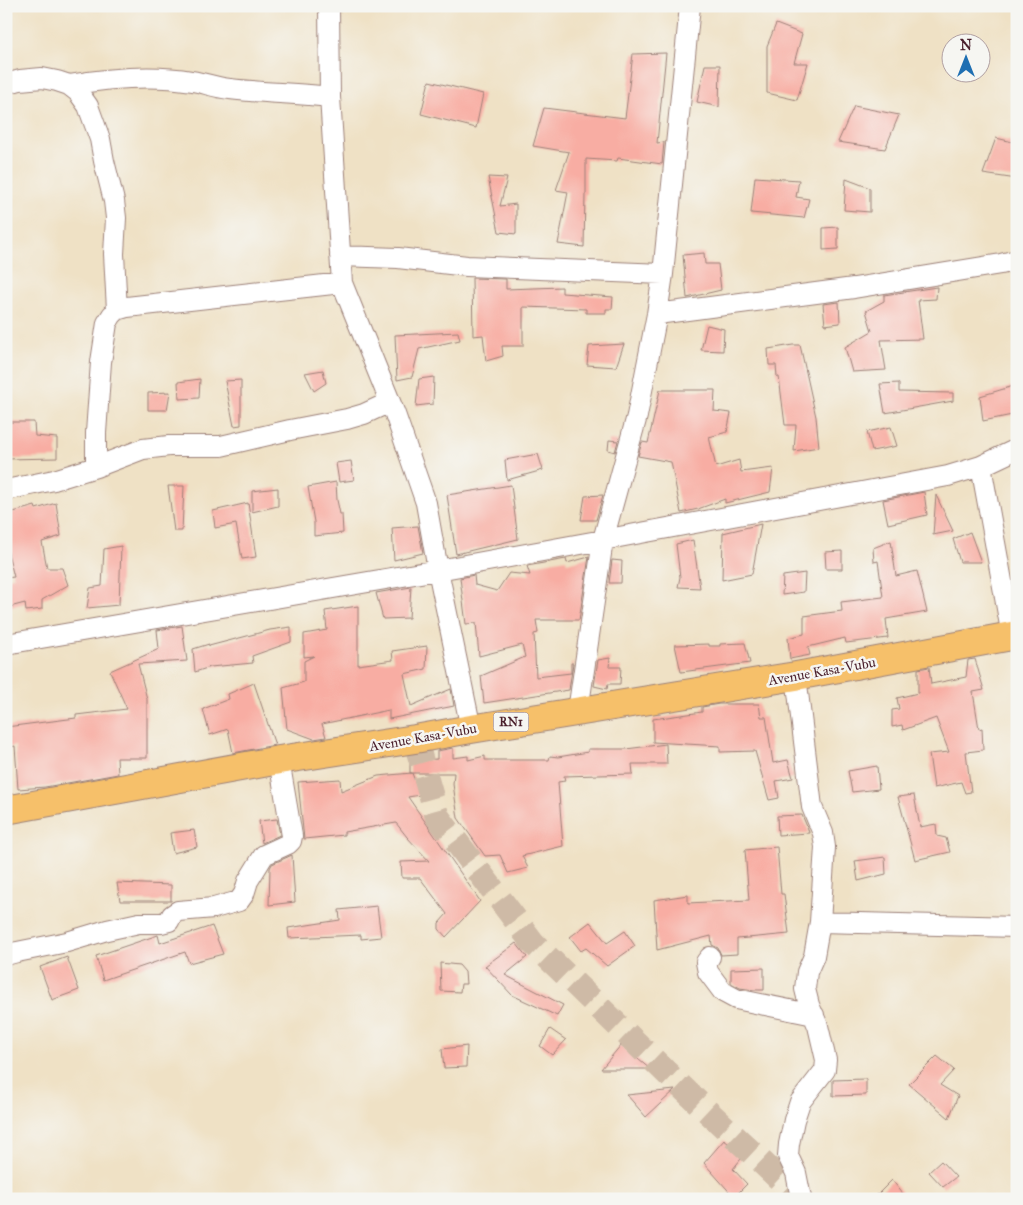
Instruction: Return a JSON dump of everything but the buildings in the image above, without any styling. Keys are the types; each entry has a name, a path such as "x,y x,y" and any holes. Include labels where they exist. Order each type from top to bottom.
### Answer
{"highway":[{"name":"Avenue Kasa-Vubu","path":"6,810 279,760 796,676 1014,635"}],"street":[{"path":"329,6 330,97 342,283 395,414 426,503 471,729"},
{"path":"578,711 603,540 637,416 657,314 663,274 690,6"},
{"path":"69,85 119,78 149,77 193,81 226,89 330,97"},
{"path":"6,84 20,80 42,78 57,81 69,85 78,92 88,106 100,139 114,201 116,218 114,254 117,310"},
{"path":"340,256 398,258 467,266 663,274"},
{"path":"657,314 854,288 1017,260"},
{"path":"96,467 96,433 101,362 107,323 117,310 127,307 342,283"},
{"path":"6,490 54,480 96,467 143,449 169,446 221,446 347,419 364,414 390,402"},
{"path":"6,644 438,570 948,476 981,466 1017,449"},
{"path":"981,466 1014,635"},
{"path":"796,676 812,807 825,847 820,922 814,956 807,972 804,989 814,1015 826,1060 825,1070 800,1102 794,1120 788,1156 796,1173 801,1198"},
{"path":"6,955 67,942 139,923 161,924 169,921 172,915 178,911 214,908 239,901 264,855 291,841 292,836 279,760"},
{"path":"820,922 1017,927"},
{"path":"710,957 706,962 708,972 723,992 736,999 814,1015"}],"tunnel":[{"path":"415,739 437,816 533,943 671,1077 801,1199"}]}
